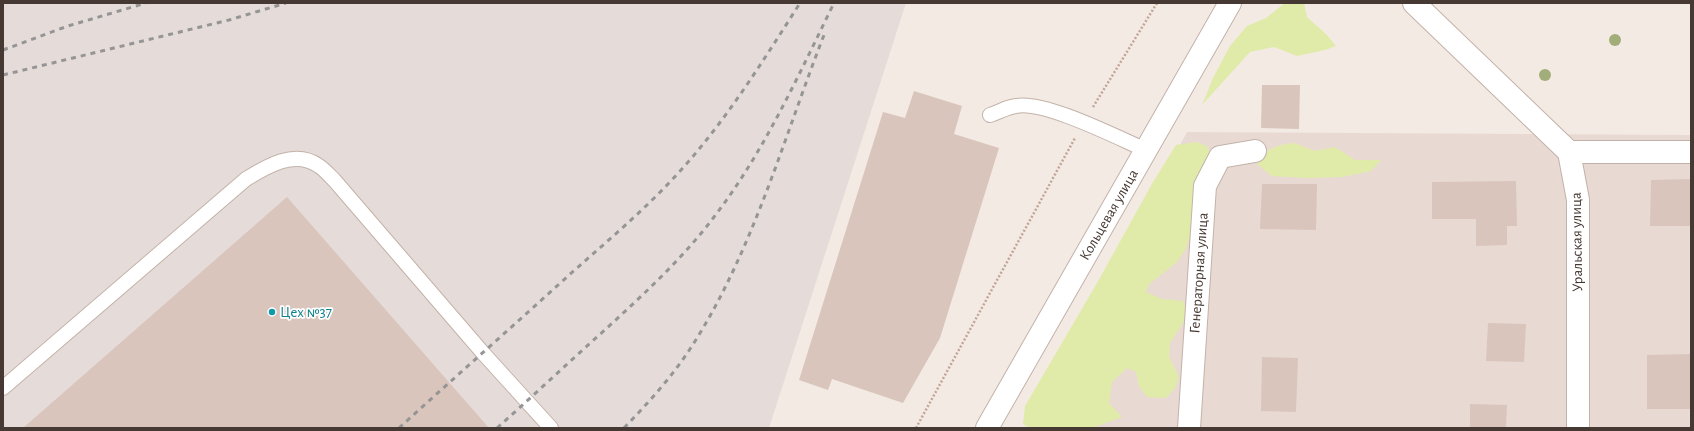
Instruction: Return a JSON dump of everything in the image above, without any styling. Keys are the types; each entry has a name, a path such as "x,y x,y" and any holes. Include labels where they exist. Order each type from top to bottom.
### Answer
{"street":[{"name":"Кольцевая улица","path":"987,428 1230,3"},
{"path":"1414,3 1570,152 1691,152"},
{"name":"Генераторная улица","path":"1189,428 1205,186 1220,157 1255,151"},
{"name":"Уральская улица","path":"1570,152 1578,200 1578,428"}],"lane":[{"path":"990,115 1017,105 1040,107 1083,123 1146,150"},
{"path":"3,388 246,179 265,167 282,160 300,159 318,165 335,181 550,428"}],"path":[{"path":"916,428 1083,123 1157,3"}],"shaded area":[{"path":"3,3 906,3 769,428 3,428"},
{"path":"1187,132 1691,135 1691,428 1033,428"}],"green space":[{"path":"1285,3 1304,3 1307,17 1327,35 1336,46 1297,56 1274,47 1250,52 1202,105 1213,78 1230,46 1247,26 1266,18"},
{"path":"1196,142 1207,146 1219,176 1214,198 1193,225 1186,249 1176,263 1149,284 1146,292 1162,299 1183,301 1187,312 1183,323 1170,343 1169,357 1179,377 1175,388 1166,398 1147,397 1139,386 1136,372 1127,368 1112,382 1109,403 1122,417 1092,428 1029,428 1023,424 1025,406 1097,283 1153,182 1176,145"},
{"path":"1294,143 1315,151 1335,147 1355,160 1381,160 1371,171 1342,177 1306,178 1272,176 1257,164 1264,154 1272,148"}],"building":[{"path":"1262,85 1300,85 1299,129 1261,128"},
{"path":"914,91 962,106 954,134 999,148 940,338 903,403 832,379 828,390 799,380 883,112 905,118"},
{"path":"1691,179 1691,226 1650,226 1651,180"},
{"path":"1516,181 1517,226 1507,226 1507,245 1476,246 1476,219 1432,219 1432,182"},
{"path":"1262,184 1317,184 1316,230 1260,229"},
{"name":"Цех №37","path":"287,197 489,428 23,428"},
{"path":"1488,323 1526,324 1524,362 1486,361"},
{"path":"1691,354 1691,409 1647,409 1647,355"},
{"path":"1262,357 1298,358 1296,412 1261,411"},
{"path":"1470,404 1507,405 1506,428 1470,428"}],"railway":[{"path":"3,50 68,26 146,3"},
{"path":"3,75 229,20 286,3"},
{"path":"399,428 626,225 668,184 714,131 758,68 800,3"},
{"path":"497,428 607,328 677,261 714,217 749,166 764,140 793,86 834,3"},
{"path":"624,428 659,390 683,360 712,313 749,236 824,35"}],"place":[{"name":"Цех №37","path":"272,312"}]}
